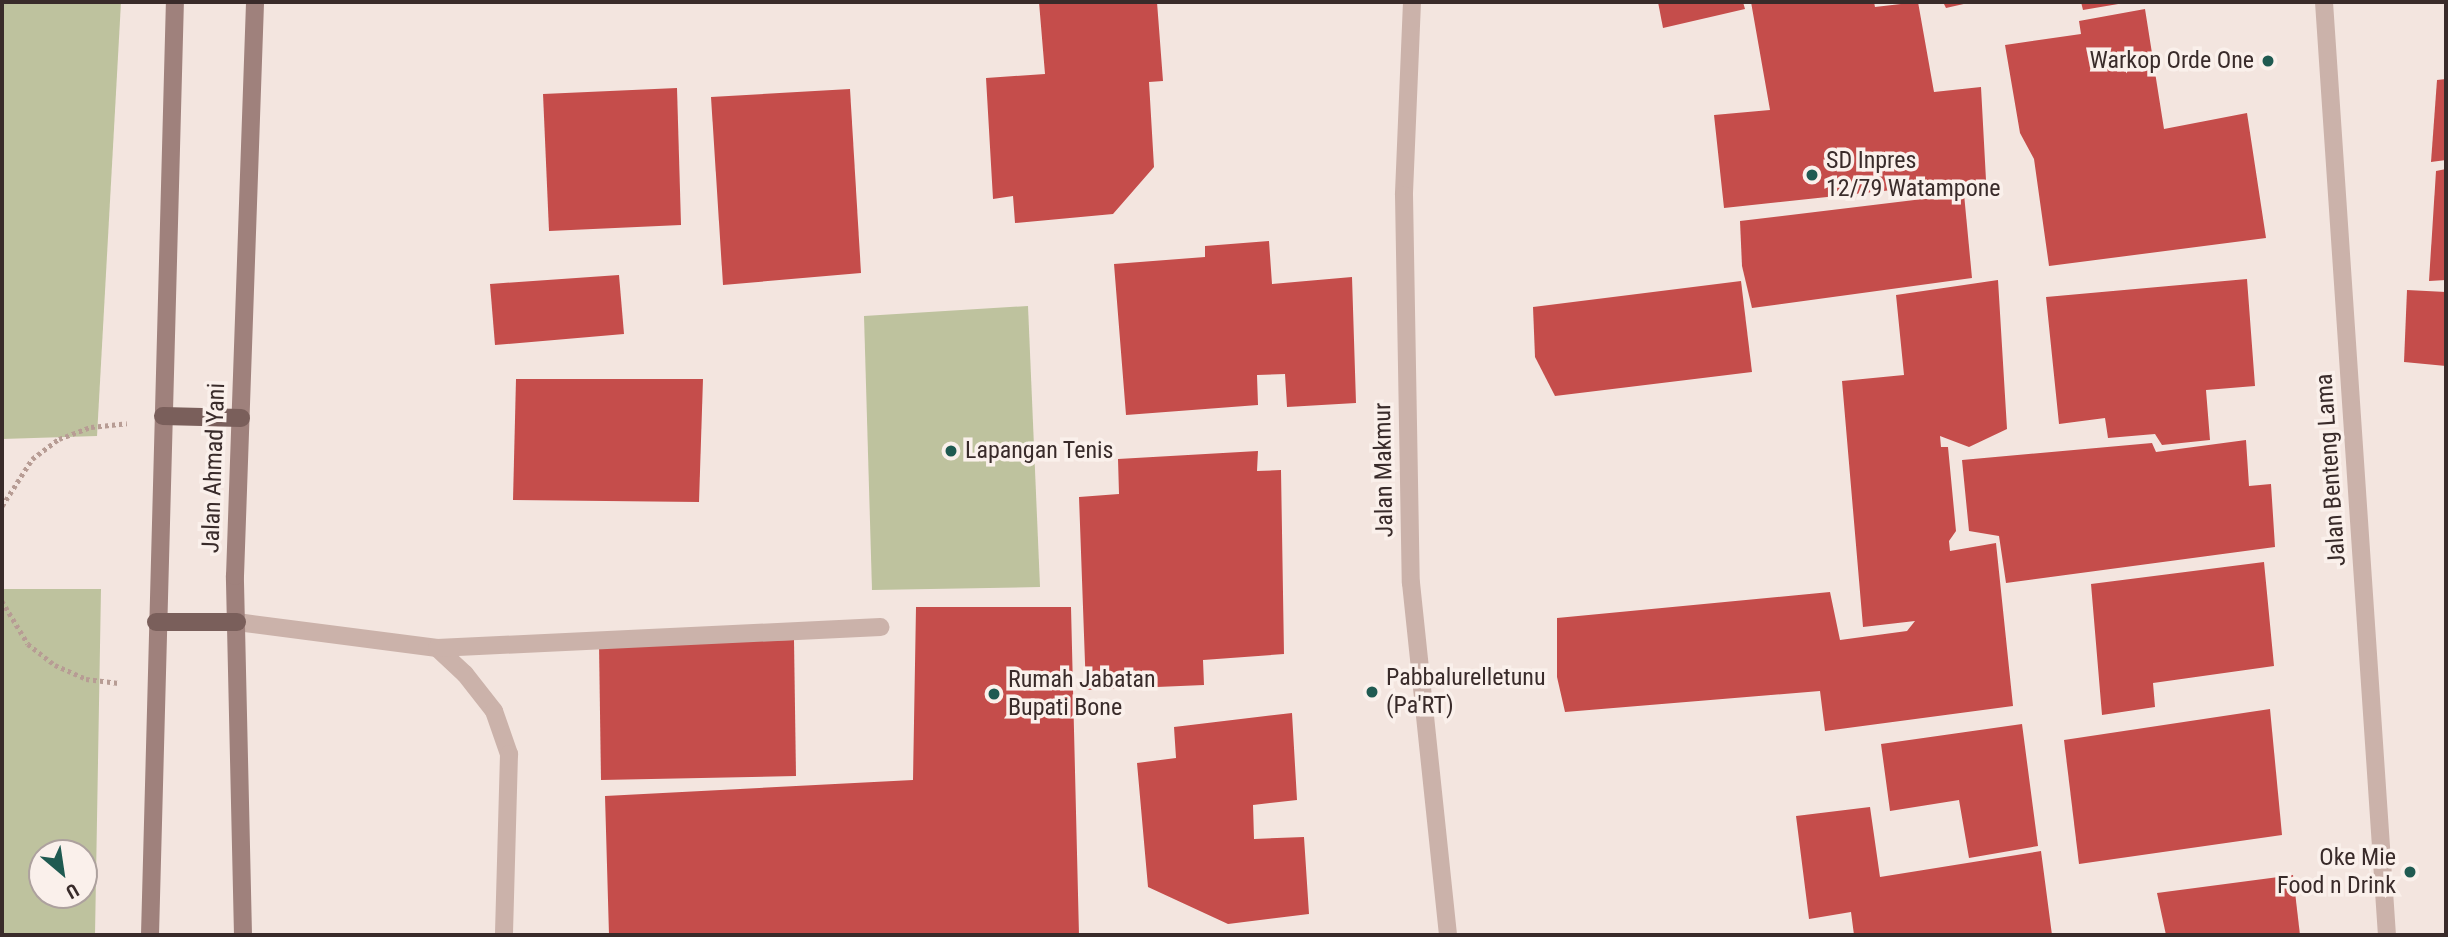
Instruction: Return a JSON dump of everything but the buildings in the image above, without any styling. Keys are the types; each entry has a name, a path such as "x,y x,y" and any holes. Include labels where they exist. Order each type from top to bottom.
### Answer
{"main road":[{"path":"150,935 156,622 175,2"},
{"name":"Jalan Ahmad Yani","path":"243,935 237,622 255,2"},
{"path":"163,419 241,418"},
{"path":"156,622 237,622"}],"street":[{"name":"Jalan Makmur","path":"1412,2 1404,195 1411,583 1448,935"},
{"name":"Jalan Benteng Lama","path":"2324,2 2387,935"},
{"path":"237,622 437,648 881,627"},
{"path":"437,648 494,711 509,754 504,935"}],"path":[{"path":"2,503 32,459 60,439 91,427 163,419"},
{"path":"2,601 28,644 55,665 86,679 155,684"}],"green space":[{"path":"2,2 121,2 97,436 2,439"},
{"name":"Lapangan Tenis","path":"1028,306 1040,587 872,590 864,316"},
{"path":"2,589 101,589 97,839 28,839 28,909 95,909 95,935 2,935"}],"place":[{"name":"Warkop Orde One","path":"2268,61"},
{"name":"SD Inpres 12/79 Watampone","path":"1812,175"},
{"name":"Lapangan Tenis","path":"951,451"},
{"name":"Pabbalurelletunu (Pa'RT)","path":"1372,692"},
{"name":"Rumah Jabatan Bupati Bone","path":"994,694"},
{"name":"Oke Mie Food n Drink","path":"2410,872"}]}
